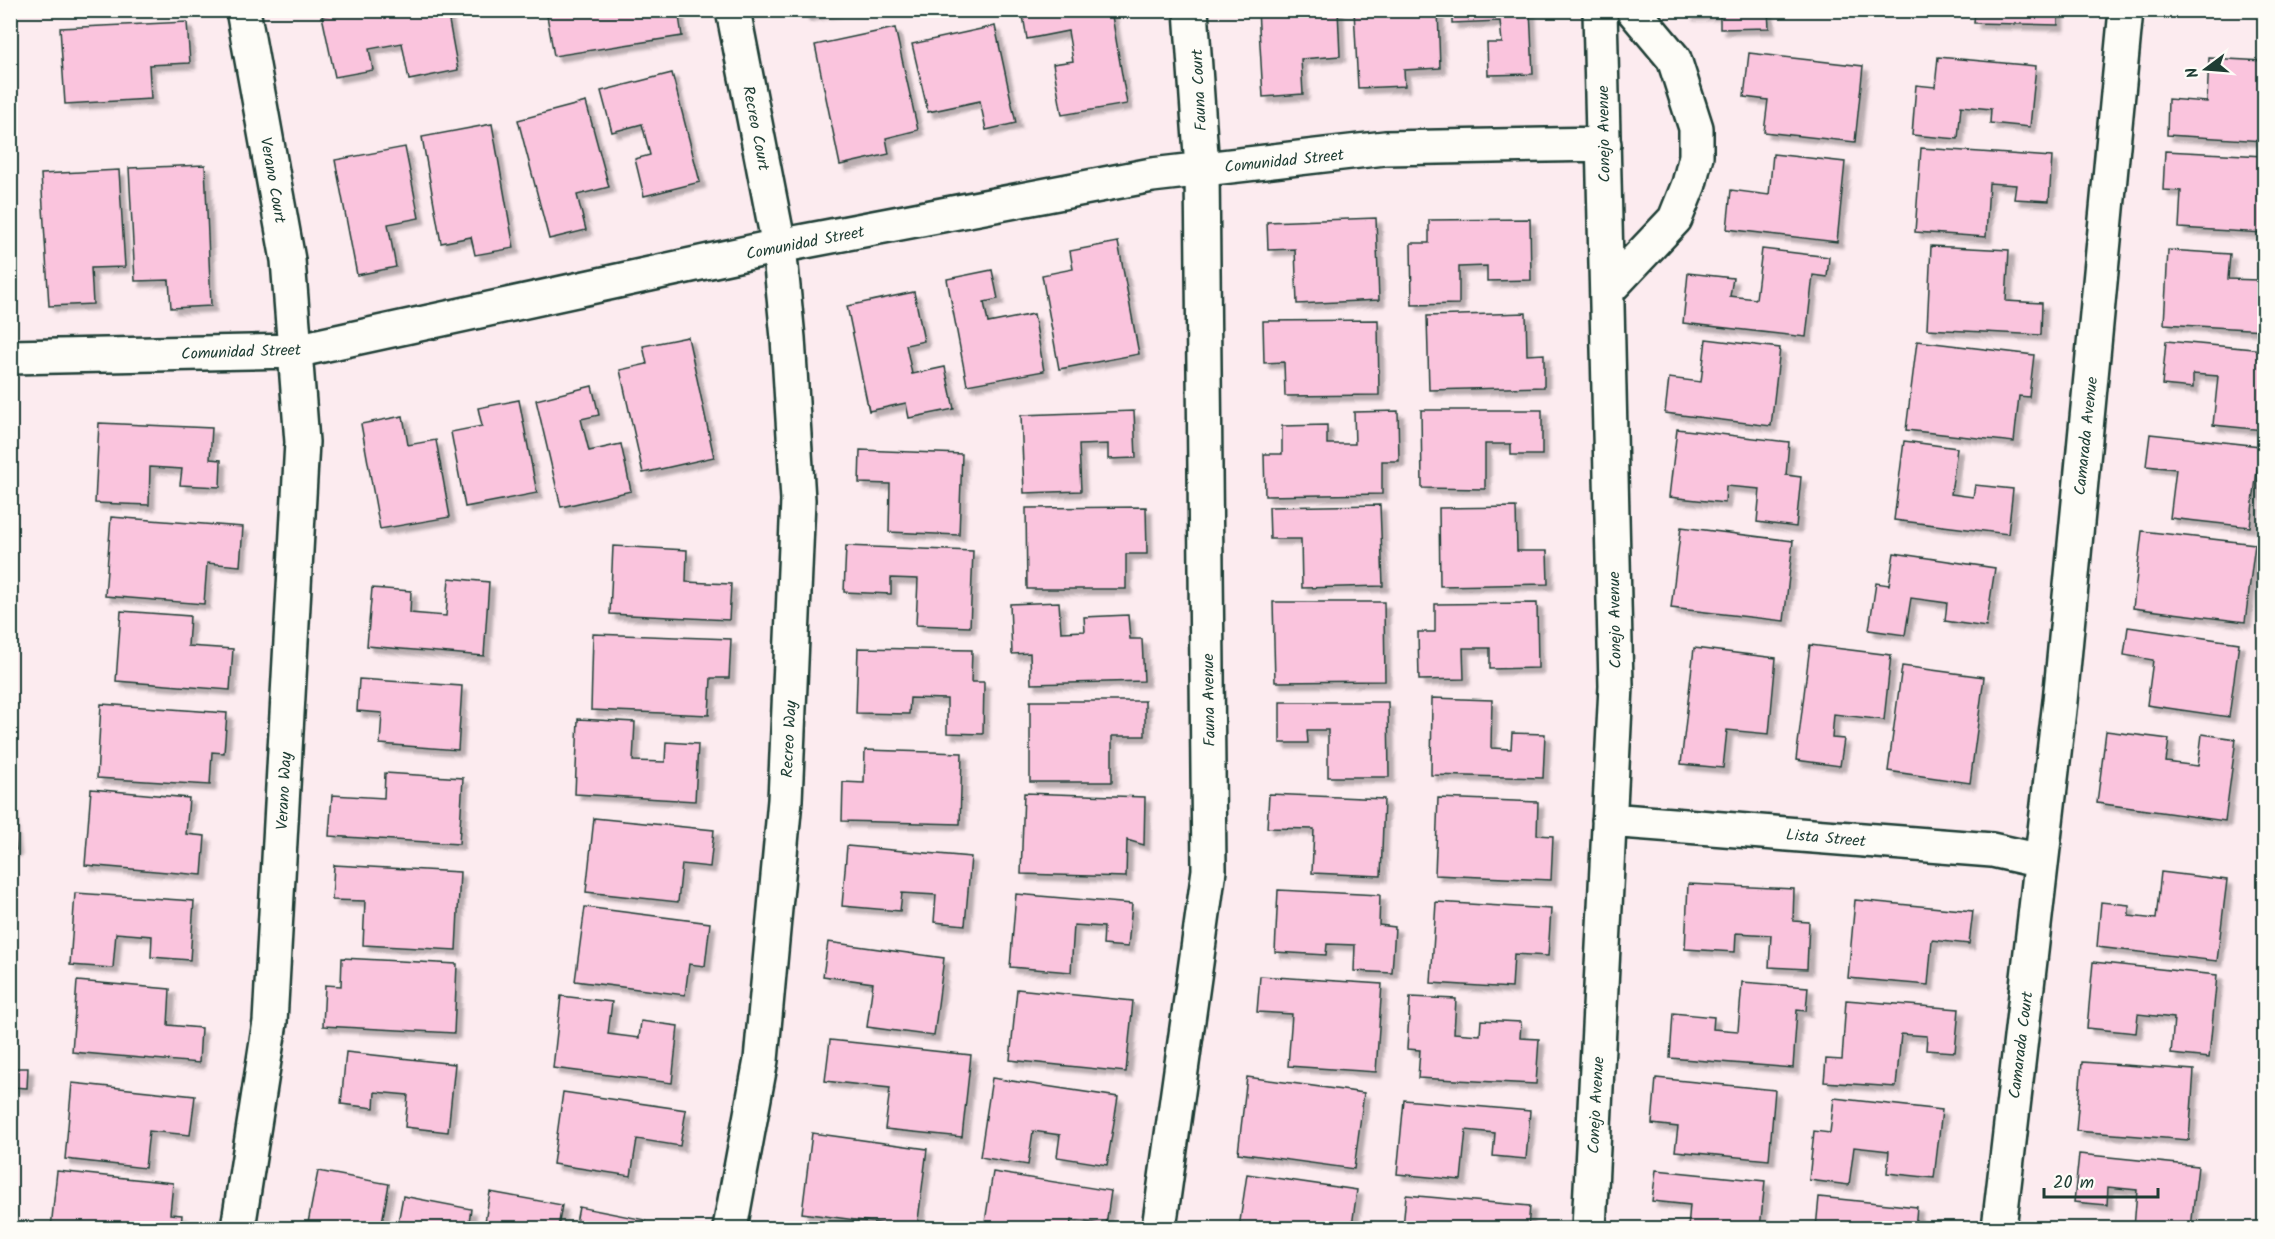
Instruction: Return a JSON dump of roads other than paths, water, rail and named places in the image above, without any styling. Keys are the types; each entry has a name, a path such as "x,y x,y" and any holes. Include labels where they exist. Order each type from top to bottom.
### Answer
{"street":[{"name":"Verano Court","path":"243,10 288,260 295,351"},
{"name":"Recreo Court","path":"733,10 779,246"},
{"name":"Fauna Court","path":"1191,10 1202,169"},
{"name":"Conejo Avenue","path":"1589,1228 1616,686 1600,10"},
{"path":"1607,291 1675,219 1689,184 1696,156 1696,128 1674,59 1633,10"},
{"name":"Camarada Avenue","path":"2041,861 2061,689 2126,10"},
{"name":"Comunidad Street","path":"10,357 295,351 779,246 1152,175 1384,148 1604,144"},
{"name":"Fauna Avenue","path":"1160,1228 1209,870 1202,169"},
{"name":"Recreo Way","path":"730,1228 761,1060 785,801 798,500 788,338 779,246"},
{"name":"Verano Way","path":"238,1228 270,1022 302,442 295,351"},
{"name":"Lista Street","path":"1609,820 1992,850 2041,861"},
{"name":"Camarada Court","path":"1999,1228 2041,861"}]}
